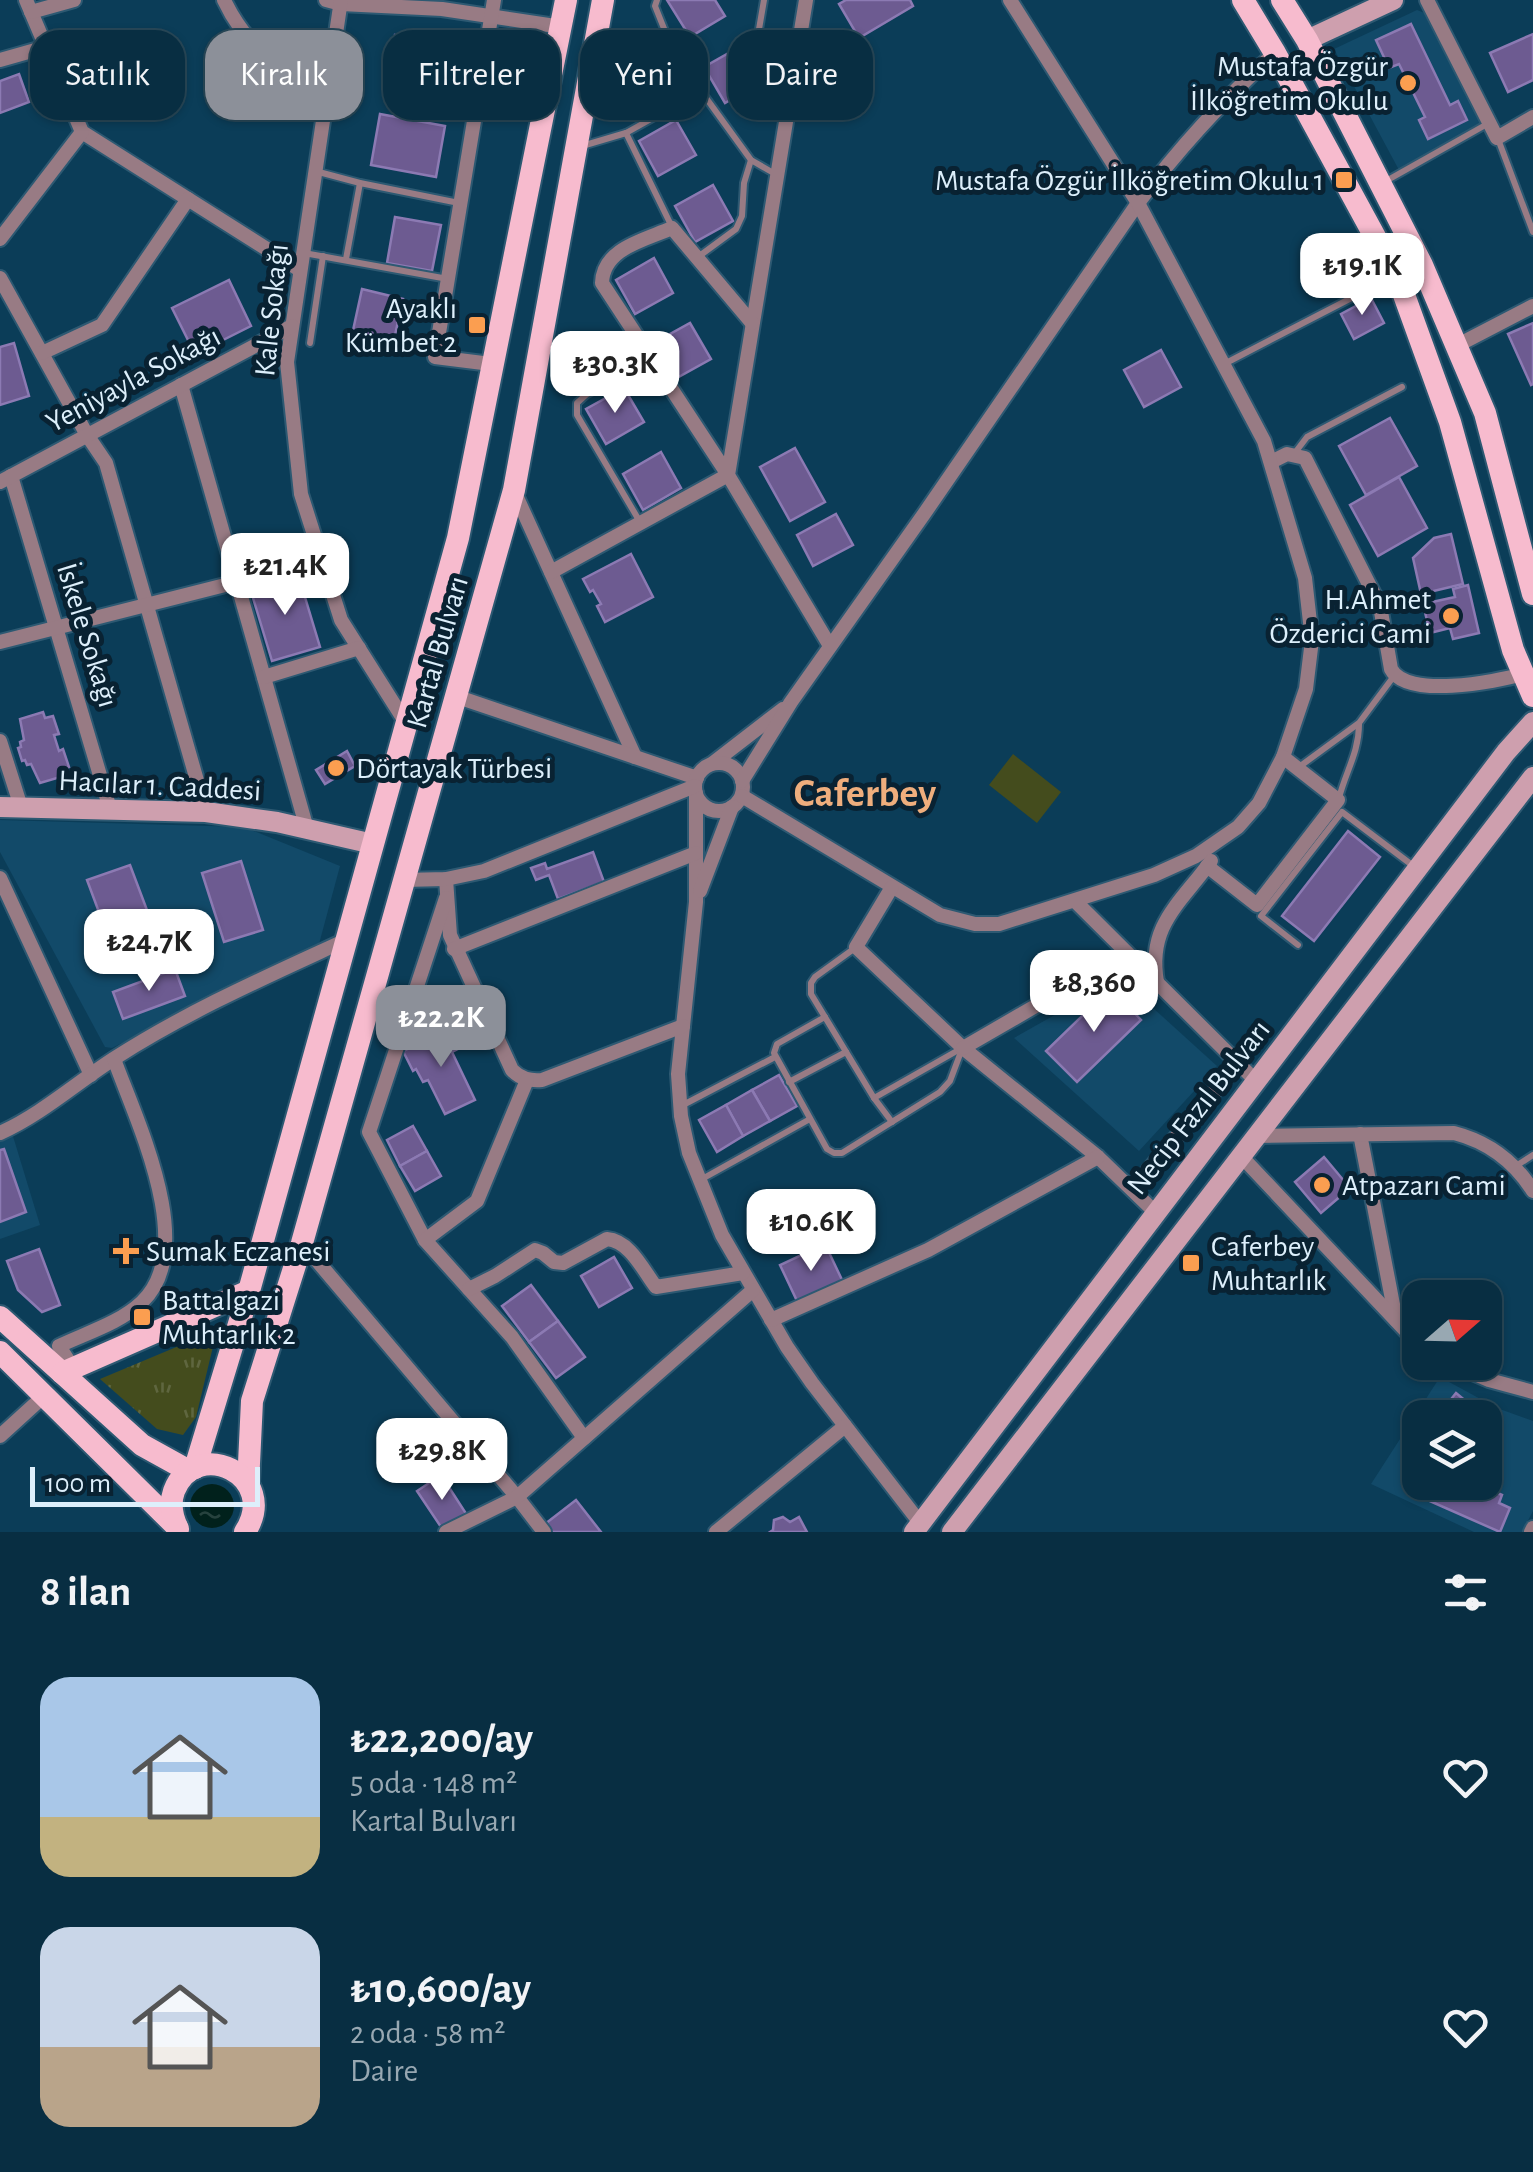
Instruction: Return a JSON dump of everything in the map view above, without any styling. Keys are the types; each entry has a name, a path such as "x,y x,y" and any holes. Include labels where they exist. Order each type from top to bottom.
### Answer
{"main road":[{"name":"Kartal Bulvarı","path":"178,1530 172,1518 172,1498 180,1480 192,1470 249,1291 458,538 566,0"},
{"name":"Kartal Bulvarı","path":"254,1526 254,1504 248,1484 252,1401 302,1243 514,490 603,0"},
{"path":"1244,0 1399,281 1450,422 1513,650 1533,696"},
{"path":"1282,0 1307,40 1422,265 1484,413 1532,590"},
{"path":"68,1370 249,1291"},
{"path":"0,1317 68,1370 142,1446 192,1470 215,1464 225,1466 248,1484"},
{"path":"0,1352 178,1530"}],"street":[{"path":"39,30 28,6 74,0"},
{"path":"224,0 243,30"},
{"path":"491,364 435,357 494,0"},
{"path":"728,476 806,0"},
{"path":"739,795 940,916 975,924 1010,922 1178,866 1227,837 1258,803 1283,757 1306,689 1311,619 1305,578 1264,441 1138,203 1010,0"},
{"path":"1307,40 1393,0"},
{"path":"1427,0 1498,138 1533,117"},
{"path":"336,1 442,9 562,27"},
{"name":"Kale Sokağı","path":"333,30 336,1"},
{"path":"0,60 30,52"},
{"path":"696,902 739,795 791,702 1138,203 1191,136 1275,53"},
{"path":"77,120 82,132 300,270"},
{"name":"Kale Sokağı","path":"323,120 286,362 301,494 341,620 406,723"},
{"path":"0,238 82,132"},
{"path":"42,353 102,325 188,199"},
{"path":"752,323 672,228 613,256 602,275 602,283 728,476 830,646"},
{"path":"0,278 106,463 206,812"},
{"path":"1456,346 1533,306"},
{"name":"Yeniyayla Sokağı","path":"6,479 292,326"},
{"path":"181,385 307,829"},
{"path":"1270,462 1294,454 1306,458 1380,606 1394,676 1422,684 1462,685 1522,674"},
{"path":"551,572 728,476"},
{"name":"İskele Sokağı","path":"6,479 57,626 110,809"},
{"path":"514,490 635,758"},
{"path":"0,642 237,582 321,556"},
{"path":"264,677 359,648"},
{"path":"455,696 635,758 696,786"},
{"path":"791,702 706,767 696,786 696,902 678,1074 684,1135 722,1235 753,1290 812,1383 917,1528"},
{"name":"Necip Fazıl Bulvarı","path":"917,1528 1506,752 1533,722"},
{"path":"0,741 10,807"},
{"path":"1207,866 1257,905 1338,800 1283,757"},
{"path":"696,786 699,800 710,810 726,810 739,795 739,774 728,764 713,764"},
{"name":"Necip Fazıl Bulvarı","path":"952,1532 1533,777"},
{"path":"403,880 446,878 500,866 696,786"},
{"name":"Hacılar 1. Caddesi","path":"10,807 206,812 277,822 373,844"},
{"path":"1157,983 1154,957 1163,925 1227,837"},
{"path":"454,949 696,853"},
{"path":"0,878 91,1075"},
{"path":"446,878 454,949 512,1070 527,1080 549,1078 683,1026"},
{"path":"892,888 856,947 963,1048 1098,1156 1155,1212"},
{"path":"446,898 369,1132 425,1240 512,1337 584,1438"},
{"path":"1075,901 1256,1081"},
{"path":"0,1134 26,1122 114,1058 226,995 347,939"},
{"path":"963,1048 1127,953"},
{"path":"68,1370 59,1346 131,1311 153,1289 162,1270 162,1197 114,1058"},
{"path":"1133,1189 1238,1063"},
{"path":"425,1240 477,1201 527,1080"},
{"path":"1256,1136 1454,1132 1492,1148 1515,1167 1533,1191"},
{"path":"1360,1134 1397,1322"},
{"path":"771,1320 928,1250 1098,1156"},
{"path":"1241,1156 1402,1327"},
{"path":"468,1289 496,1276 534,1250 558,1263 608,1239 624,1244 656,1287 743,1273"},
{"path":"302,1243 544,1532"},
{"path":"446,1532 517,1497 753,1290"},
{"path":"1489,1380 1533,1392"},
{"path":"0,1436 45,1396"},
{"path":"716,1532 844,1426"}],"lane":[{"path":"657,0 655,6 663,30"},
{"path":"759,30 764,0"},
{"path":"708,101 751,160 777,175"},
{"path":"576,148 626,133 649,120"},
{"path":"1381,184 1490,122"},
{"path":"626,133 672,228"},
{"path":"1498,138 1533,232"},
{"path":"697,258 736,229 742,216 744,183 751,160"},
{"path":"315,171 460,204"},
{"path":"346,259 360,183"},
{"path":"303,252 448,279"},
{"path":"310,342 323,256"},
{"path":"1224,364 1363,292"},
{"path":"640,523 577,415 576,404 587,394 652,359"},
{"path":"1294,454 1307,438 1402,387"},
{"path":"1298,768 1359,723 1394,676"},
{"path":"1338,800 1359,746 1359,723"},
{"path":"1298,945 1261,916 1342,812 1417,869"},
{"path":"856,947 813,980 811,994 892,1122"},
{"path":"825,1017 774,1049 827,1149 838,1154 940,1092 950,1080 963,1048"},
{"path":"874,1098 963,1048"},
{"path":"789,1082 846,1052"},
{"path":"680,1106 775,1056"},
{"path":"699,1181 810,1120"},
{"path":"1515,1167 1533,1155"}],"shaded area":[{"name":"Mustafa Özgür İlköğretim Okulu","path":"1417,10 1427,14 1482,117 1478,128 1399,170 1334,49"},
{"path":"0,820 244,827 340,866 319,944 112,1048 105,1047 0,852"},
{"path":"1120,978 1217,1066 1139,1151 1014,1038"},
{"path":"12,1133 40,1225 0,1239 0,1138"},
{"path":"1438,1380 1446,1380 1482,1400 1425,1400"},
{"path":"1502,1410 1533,1421 1533,1511 1522,1532 1474,1532 1405,1500 1502,1500"},
{"path":"1402,1436 1402,1498 1371,1484"}],"green space":[{"path":"1013,754 1061,792 1037,823 989,785"},
{"path":"217,1330 196,1417 183,1435 157,1429 100,1379"}],"water":[{"path":"212,1484 228,1490 234,1506 228,1522 212,1528 196,1522 190,1506 196,1490"}],"building":[{"path":"667,0 715,0 725,16 702,30 686,30"},
{"path":"846,0 910,0 913,6 872,30 854,30 839,4"},
{"path":"1411,24 1450,105 1458,101 1467,120 1428,139 1419,120 1425,117 1399,64 1389,68 1376,40"},
{"path":"1533,34 1533,80 1508,92 1490,53"},
{"path":"728,53 725,103 708,74 708,65"},
{"path":"19,74 29,102 0,113 0,81"},
{"path":"380,114 383,120 445,126 436,177 371,165"},
{"path":"676,120 696,155 658,176 639,141"},
{"path":"713,185 733,221 695,242 675,206"},
{"path":"395,217 441,225 432,271 387,263"},
{"path":"654,258 673,293 635,314 616,280"},
{"path":"229,280 251,326 195,354 172,308"},
{"path":"362,289 403,299 393,344 352,335"},
{"path":"1371,298 1384,323 1354,339 1341,314"},
{"path":"690,323 711,359 673,380 652,344"},
{"path":"1533,323 1533,384 1531,385 1508,334"},
{"path":"14,343 29,396 0,405 0,347"},
{"path":"1161,350 1181,387 1144,407 1124,370"},
{"path":"624,388 644,422 606,444 586,409"},
{"path":"1390,418 1417,466 1366,495 1339,446"},
{"path":"795,448 825,502 790,521 760,467"},
{"path":"661,452 681,488 643,510 623,474"},
{"path":"1399,477 1427,528 1378,556 1350,505"},
{"path":"836,514 853,545 813,566 797,535"},
{"path":"1451,534 1463,584 1421,594 1413,558 1434,538"},
{"path":"631,554 653,597 605,622 597,606 601,604 583,579"},
{"path":"298,574 320,647 272,661 250,588"},
{"name":"H.Ahmet Özderici Cami","path":"1468,585 1479,633 1453,639 1450,628 1430,633 1423,604 1455,597 1453,589"},
{"path":"43,712 45,718 53,716 59,751 63,749 69,767 62,770 64,776 40,783 31,764 22,761 18,748 24,740 20,719"},
{"name":"Dörtayak Türbesi","path":"347,751 355,766 325,784 316,770"},
{"path":"1348,831 1380,857 1314,941 1282,916"},
{"path":"593,852 604,882 558,899 549,875 536,880 531,868 545,863 547,869"},
{"path":"241,861 263,930 224,942 202,873"},
{"path":"130,865 162,950 119,966 87,880"},
{"path":"175,969 185,996 123,1019 113,992"},
{"path":"1111,988 1141,1020 1077,1082 1046,1051"},
{"path":"449,1029 458,1049 452,1052 475,1100 445,1114 428,1080 423,1082 416,1069 413,1071 403,1051"},
{"path":"779,1075 797,1106 770,1121 752,1090"},
{"path":"752,1090 770,1121 743,1136 726,1105"},
{"path":"726,1105 743,1136 717,1152 699,1120"},
{"path":"413,1126 427,1151 400,1166 387,1140"},
{"path":"4,1149 26,1212 0,1222 0,1150"},
{"path":"427,1151 441,1176 415,1191 400,1166"},
{"name":"Atpazarı Cami","path":"1324,1157 1350,1188 1321,1213 1295,1182"},
{"path":"825,1244 843,1282 798,1303 780,1265"},
{"path":"39,1249 60,1305 42,1312 18,1290 7,1261"},
{"path":"614,1257 632,1288 599,1307 581,1276"},
{"path":"531,1285 558,1321 529,1342 502,1306"},
{"path":"558,1321 585,1357 556,1378 529,1342"},
{"path":"441,1475 467,1515 443,1530 417,1491"},
{"path":"576,1500 601,1532 551,1532 545,1524"},
{"path":"1428,1500 1500,1500 1499,1503 1510,1508 1500,1532"},
{"path":"783,1517 790,1522 799,1517 807,1532 770,1532 774,1520"}],"place":[{"name":"Mustafa Özgür İlköğretim Okulu","path":"1408,83"},
{"name":"Mustafa Özgür İlköğretim Okulu 1","path":"1344,180"},
{"name":"Ayaklı Kümbet 2","path":"477,325"},
{"name":"H.Ahmet Özderici Cami","path":"1451,616"},
{"name":"Dörtayak Türbesi","path":"336,768"},
{"name":"Atpazarı Cami","path":"1322,1185"},
{"name":"Sumak Eczanesi","path":"126,1251"},
{"name":"Caferbey Muhtarlık","path":"1191,1263"},
{"name":"Battalgazi Muhtarlık 2","path":"142,1317"}],"district":[{"name":"Caferbey","path":"865,792"}]}
